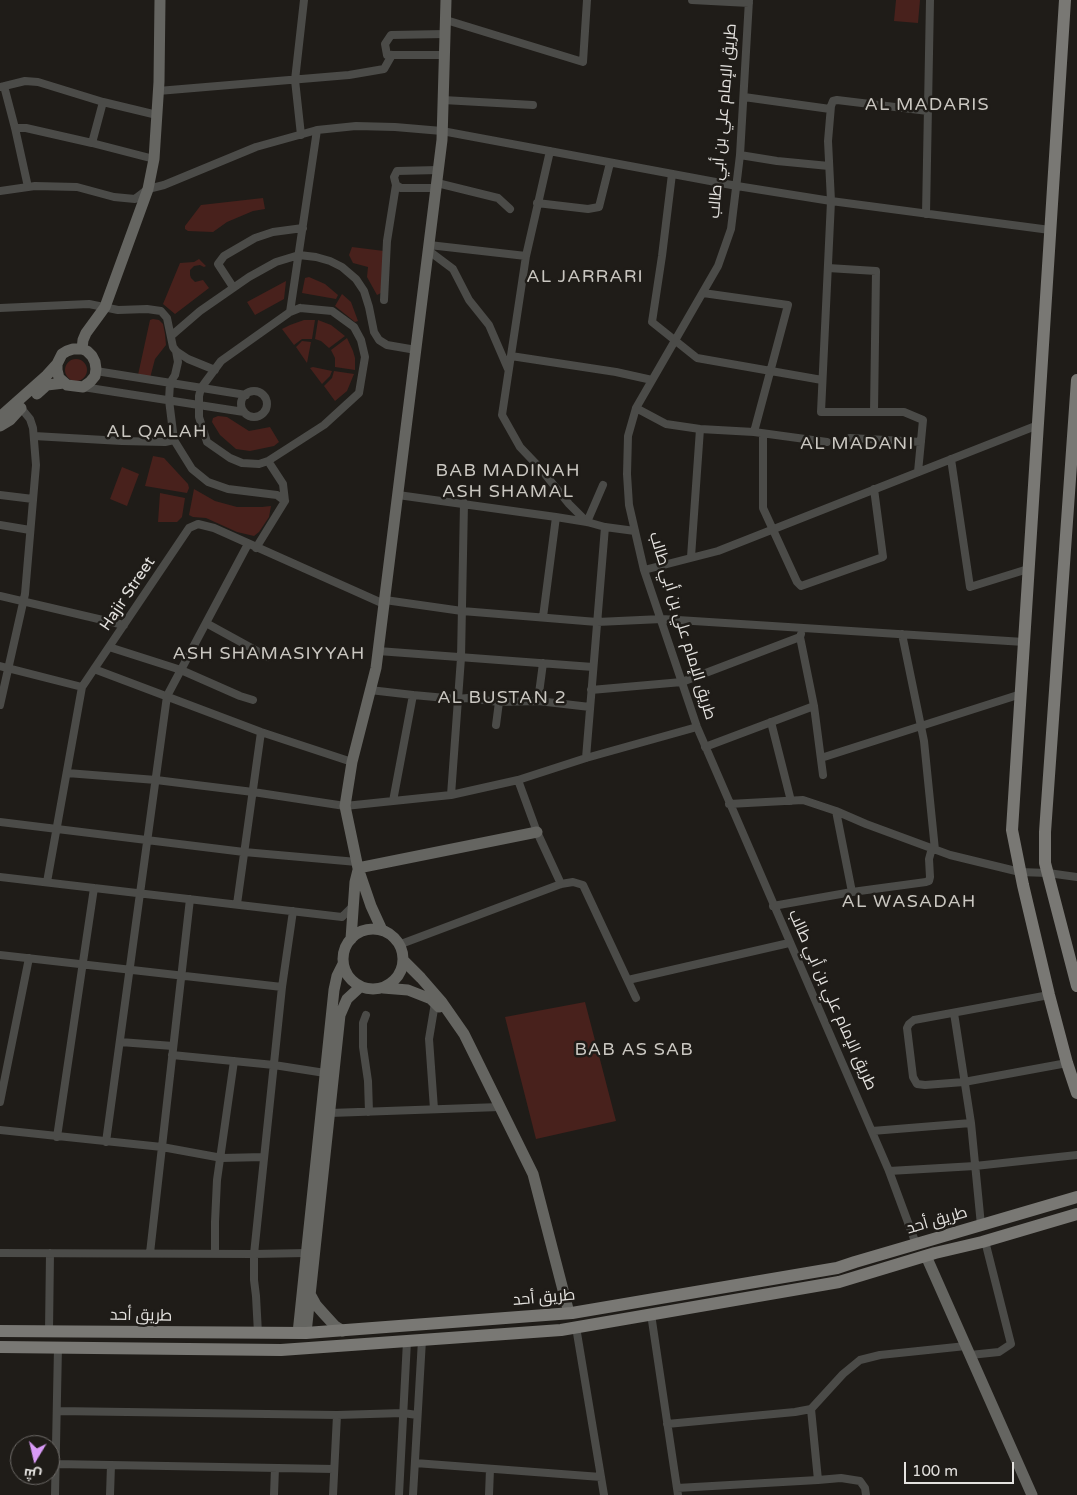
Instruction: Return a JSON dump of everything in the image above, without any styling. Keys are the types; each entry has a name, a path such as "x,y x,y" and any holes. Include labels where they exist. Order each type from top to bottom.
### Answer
{"main road":[{"path":"1065,0 1012,830 1049,995 1077,1093"},
{"path":"1077,382 1045,832 1045,864 1077,986"},
{"name":"طريق أحد","path":"0,1330 258,1333 343,1331 569,1313 837,1268 1077,1197"},
{"name":"طريق أحد","path":"0,1347 282,1350 519,1333 576,1327 839,1282 1077,1214"}],"street":[{"path":"82,349 86,333 104,304 148,189 154,160 160,0"},
{"path":"301,134 295,80 304,0"},
{"path":"382,930 371,906 358,865 345,806 352,762 376,668 429,248 442,131 446,0"},
{"path":"446,20 583,62 588,0"},
{"path":"692,0 749,2"},
{"path":"926,214 930,0"},
{"name":"طريق الإمام علي بن أبي طالب","path":"749,2 740,156 730,229 718,266 704,293 636,408 628,436 627,474 629,505 644,570 697,727 889,1171 916,1244"},
{"path":"444,55 387,55 385,44 391,35 445,34"},
{"path":"158,91 349,75 384,69 392,55"},
{"path":"28,187 16,128 2,86 25,81 38,82 103,102 156,115"},
{"path":"744,97 830,109"},
{"path":"443,100 533,105"},
{"path":"918,472 923,420 904,412 821,412 831,201 828,141 830,109 833,101 928,111"},
{"path":"92,143 103,102"},
{"path":"0,191 28,187 77,187 114,197 135,199 148,189 164,185 256,146 317,130 356,126 395,127 442,131 737,186 831,201 1050,230"},
{"path":"16,128 26,128 92,143 154,160"},
{"path":"290,312 317,130"},
{"path":"550,151 526,256 502,415 520,447 587,522"},
{"path":"740,156 777,162 829,166"},
{"path":"537,203 588,209 599,208 610,163"},
{"path":"384,300 387,241 396,184 394,177 397,171 438,170"},
{"path":"672,174 652,322 676,339 697,358 822,380"},
{"path":"396,184 401,188 436,186 498,198 510,209"},
{"path":"234,288 218,264 224,256 255,238 273,232 303,228"},
{"path":"429,248 526,256"},
{"path":"429,248 453,269 470,300 489,325 508,369"},
{"path":"171,336 200,311 249,276 276,262 298,255 316,257 342,267 356,279 364,291 374,332 379,340 387,345 416,350"},
{"path":"828,268 876,271 874,412"},
{"path":"704,293 788,305 754,432"},
{"path":"67,351 104,304"},
{"path":"0,308 104,304 118,310 147,309 161,311 167,318 178,362 176,375 170,383 169,400 174,440 192,469 208,482 228,489 277,495 285,501"},
{"path":"300,308 332,311 354,327 361,340 365,357 359,393 324,425 268,461 259,464 242,463 230,458 207,442 199,417 198,396 214,370 221,362 290,312 300,308"},
{"path":"0,417 47,375 57,364 62,354 72,349 82,349 92,356 96,362 96,372 90,382 83,387"},
{"path":"176,351 188,359 214,370"},
{"path":"511,356 616,372 652,380"},
{"path":"57,364 57,370 64,384"},
{"path":"96,372 246,395"},
{"path":"0,426 10,420 46,385 64,384 244,412"},
{"path":"251,392 260,392 266,398 266,411 258,417 248,416 244,412 241,402 246,395 251,392"},
{"path":"0,705 4,667 23,601 36,464 34,436 30,419 21,408"},
{"path":"636,408 666,424 700,429 754,432 827,442"},
{"path":"644,570 718,550 1038,425"},
{"path":"691,558 700,429"},
{"path":"763,434 763,508 797,582 801,586 884,557 874,489"},
{"path":"34,436 122,441 165,442 174,440"},
{"path":"850,438 921,442"},
{"path":"950,459 970,587 1028,569"},
{"path":"256,548 285,501 283,484 268,461"},
{"path":"587,522 603,485"},
{"path":"398,495 556,517 635,531"},
{"path":"0,496 33,499"},
{"path":"451,795 461,658 464,504"},
{"path":"543,617 556,517"},
{"name":"Hajir Street","path":"47,882 82,687 189,528 198,524 214,528 256,548 384,602 462,611 597,622 662,619 1024,642"},
{"path":"0,525 30,530"},
{"path":"586,758 605,527"},
{"path":"106,1142 167,696 248,544"},
{"path":"0,596 124,625"},
{"path":"206,623 268,657"},
{"path":"804,628 800,637 814,706 823,775"},
{"path":"774,906 929,880 929,859 933,849 924,741 902,634"},
{"path":"591,690 682,682 800,637"},
{"path":"109,647 181,670 252,700"},
{"path":"378,651 593,667"},
{"path":"538,701 543,663"},
{"path":"4,667 82,687"},
{"path":"94,669 261,732 352,762"},
{"path":"370,690 457,699 468,698 499,702 538,701 590,707"},
{"path":"821,758 1020,694"},
{"path":"393,801 413,695"},
{"path":"496,725 499,702"},
{"path":"705,747 814,706"},
{"path":"771,722 791,801"},
{"path":"67,773 156,780 345,806 451,795 518,780 586,758 697,727"},
{"path":"237,904 261,732"},
{"path":"518,780 537,832 561,884"},
{"path":"730,804 803,800 950,855 1020,872 1077,876"},
{"path":"836,811 852,892"},
{"path":"0,822 358,865 537,832"},
{"path":"351,939 358,865"},
{"path":"0,876 342,917 354,905"},
{"path":"401,944 561,884 573,882 583,885 636,998"},
{"path":"57,1137 94,888"},
{"path":"150,1253 190,899"},
{"path":"258,1333 254,1254 282,987 293,911"},
{"path":"384,988 396,980 403,969 404,961 401,944 394,936 382,930 366,930 356,934 346,947 343,956 343,964 349,978 360,987 371,990 384,988 408,990 431,999 464,1034"},
{"path":"628,980 789,943"},
{"path":"0,955 282,987"},
{"path":"0,1102 29,958"},
{"path":"404,961 441,1001 464,1034 533,1174 569,1313"},
{"path":"302,1332 306,1253 334,990 337,976 343,964"},
{"path":"302,1332 310,1294 340,1016 347,999 360,987"},
{"path":"1049,995 914,1020 908,1024 907,1028 913,1077 917,1084 925,1085 964,1082 1067,1063"},
{"path":"434,1109 429,1039 435,1003"},
{"path":"954,1012 972,1123 981,1225"},
{"path":"366,1015 363,1024 363,1047 370,1112"},
{"path":"120,1042 325,1074"},
{"path":"215,1254 217,1180 222,1158 234,1061"},
{"path":"330,1114 500,1107"},
{"path":"872,1131 972,1123"},
{"path":"0,1130 162,1148 222,1158 264,1158"},
{"path":"889,1171 975,1166 1077,1155"},
{"path":"667,1424 811,1409 843,1374 860,1360 880,1355 968,1350 999,1352 1011,1344 986,1245 982,1242"},
{"path":"0,1253 306,1253"},
{"path":"49,1331 50,1253"},
{"path":"926,1256 1032,1495"},
{"path":"310,1294 324,1314 335,1326 343,1331"},
{"path":"651,1314 677,1491 841,1478 860,1482 865,1488 866,1495"},
{"path":"576,1327 604,1495"},
{"path":"412,1495 422,1340"},
{"path":"399,1495 407,1341"},
{"path":"57,1435 58,1347"},
{"path":"811,1409 818,1480"},
{"path":"57,1411 337,1415 403,1413 417,1415"},
{"path":"333,1495 337,1415"},
{"path":"414,1462 601,1477"},
{"path":"60,1464 334,1469"},
{"path":"110,1495 111,1466"},
{"path":"274,1495 275,1468"},
{"path":"489,1495 490,1469"}],"shaded area":[{"path":"896,0 920,0 918,23 894,21"},
{"path":"263,198 265,209 253,211 227,222 213,232 188,231 185,229 185,226 201,205"},
{"path":"352,247 384,251 383,292 377,295 367,277 368,267 353,263 349,255"},
{"path":"199,259 206,266 194,266 190,270 191,278 195,282 203,280 209,288 175,314 163,304 180,263 194,262"},
{"path":"309,277 325,284 338,295 336,299 302,293 305,278"},
{"path":"286,281 284,299 255,315 247,302"},
{"path":"342,294 351,302 358,321 355,322 335,306"},
{"path":"150,320 159,320 163,324 166,345 155,359 150,378 138,375"},
{"path":"304,320 315,320 312,339 302,339 294,345 282,329"},
{"path":"318,320 331,325 345,336 329,348 321,341 315,339"},
{"path":"347,338 355,358 355,370 335,367 335,358 331,350"},
{"path":"302,341 311,342 307,363 296,347"},
{"path":"72,359 80,359 87,366 87,374 80,381 72,381 65,374 65,366"},
{"path":"310,368 332,371 322,384"},
{"path":"334,371 354,374 347,391 335,401 324,386 332,378"},
{"path":"218,416 227,417 249,431 270,427 279,442 274,446 250,451 236,449 220,435 212,422 213,418"},
{"path":"153,456 164,458 188,484 187,493 145,486"},
{"path":"122,467 139,474 127,506 110,499"},
{"path":"194,489 215,501 237,507 271,506 269,517 254,536 237,532 206,518 193,517 189,515"},
{"path":"160,493 185,498 182,517 177,522 158,522"},
{"path":"585,1002 616,1121 536,1139 505,1017"}],"district":[{"name":"AL MADARIS","path":"927,105"},
{"name":"AL JARRARI","path":"585,277"},
{"name":"AL QALAH","path":"157,432"},
{"name":"AL MADANI","path":"857,444"},
{"name":"BAB MADINAH ASH SHAMAL","path":"508,481"},
{"name":"ASH SHAMASIYYAH","path":"269,654"},
{"name":"AL BUSTAN 2","path":"502,698"},
{"name":"AL WASADAH","path":"909,902"},
{"name":"BAB AS SAB","path":"634,1050"}]}
